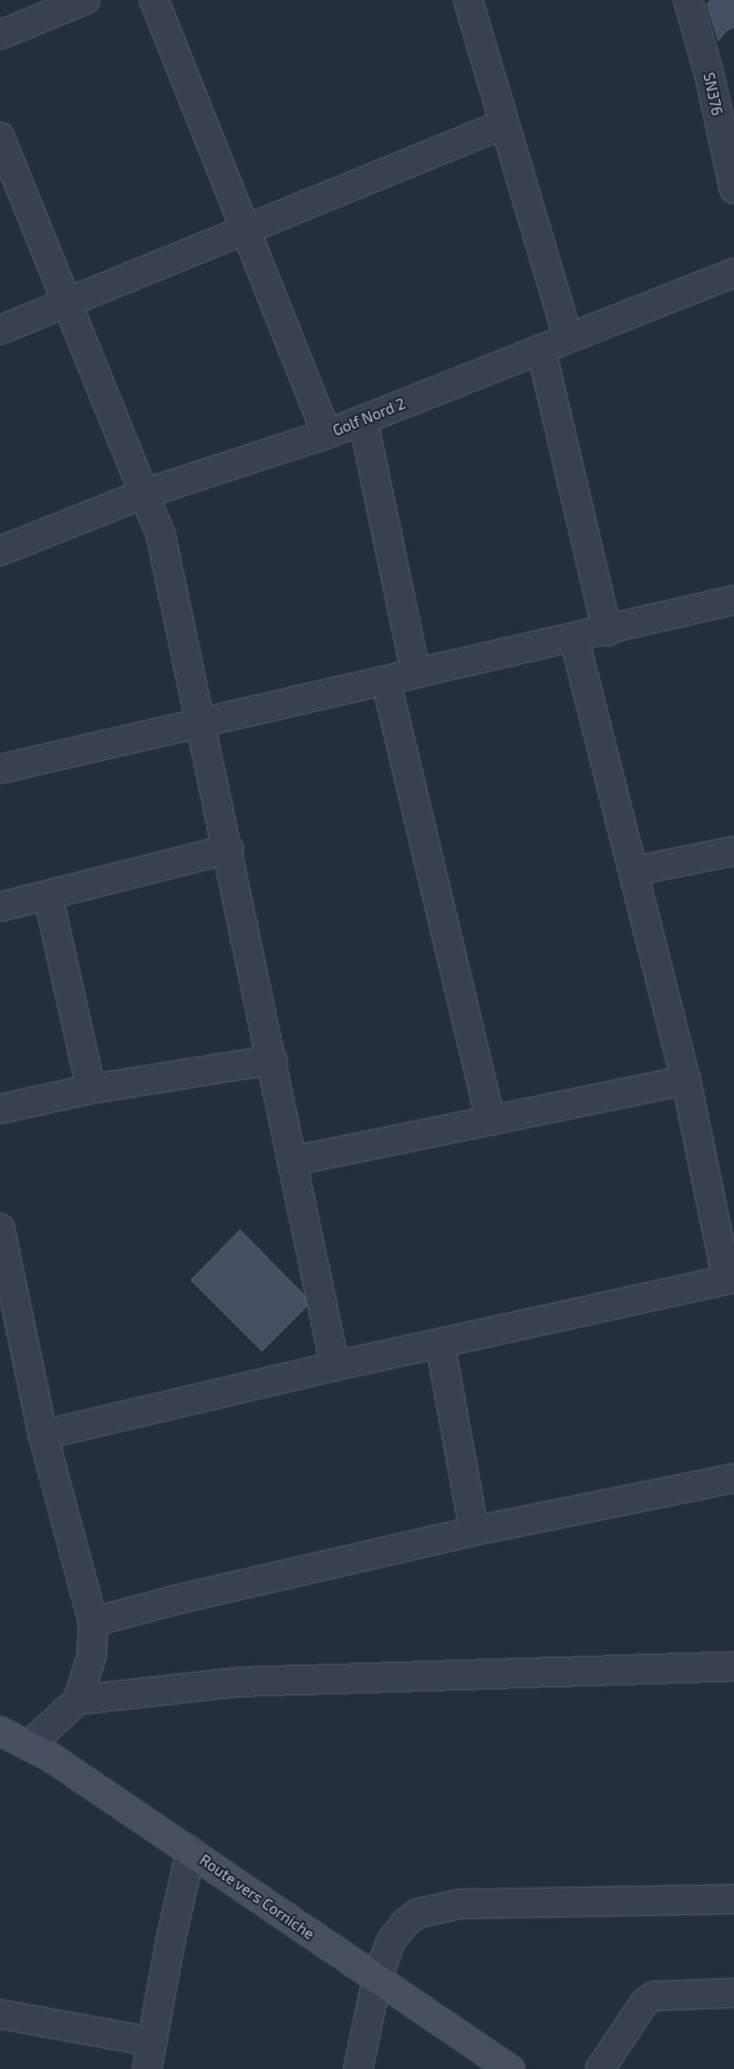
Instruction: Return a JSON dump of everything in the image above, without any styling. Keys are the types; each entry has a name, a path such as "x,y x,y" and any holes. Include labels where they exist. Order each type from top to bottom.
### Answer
{"main road":[{"name":"Route vers Corniche","path":"0,1731 29,1745 191,1851 510,2069"}],"street":[{"path":"0,35 85,0"},
{"path":"154,0 244,231 327,434"},
{"path":"468,0 568,337"},
{"name":"SN376","path":"688,0 709,73 734,189"},
{"path":"709,73 734,96"},
{"path":"0,330 504,124"},
{"path":"0,137 161,536 229,849 335,1366"},
{"name":"Golf Nord 2","path":"0,551 143,494 327,434 568,337 734,273"},
{"path":"541,349 607,631"},
{"path":"363,420 416,674"},
{"path":"0,769 607,631 734,600"},
{"path":"43,1435 335,1366 731,1279 686,1080 574,638"},
{"path":"386,681 491,1121"},
{"path":"0,907 229,849"},
{"path":"634,871 734,850"},
{"path":"48,896 91,1089"},
{"path":"0,1109 91,1089 273,1060"},
{"path":"293,1161 686,1080"},
{"path":"0,1228 8,1307 93,1622 92,1654 78,1700 29,1745"},
{"path":"440,1344 474,1531"},
{"path":"93,1622 175,1600 474,1531 734,1478"},
{"path":"78,1700 238,1682 734,1666"},
{"path":"147,2069 171,1938 191,1851"},
{"path":"358,2069 377,1979 391,1941 406,1922 419,1914 460,1904 734,1899"},
{"path":"600,2069 644,2003 654,1996 734,1993"},
{"path":"0,2014 152,2042"}],"building":[{"path":"710,0 734,0 734,28 727,31 718,42 706,4"},
{"path":"240,1229 312,1302 262,1352 190,1280"}]}
